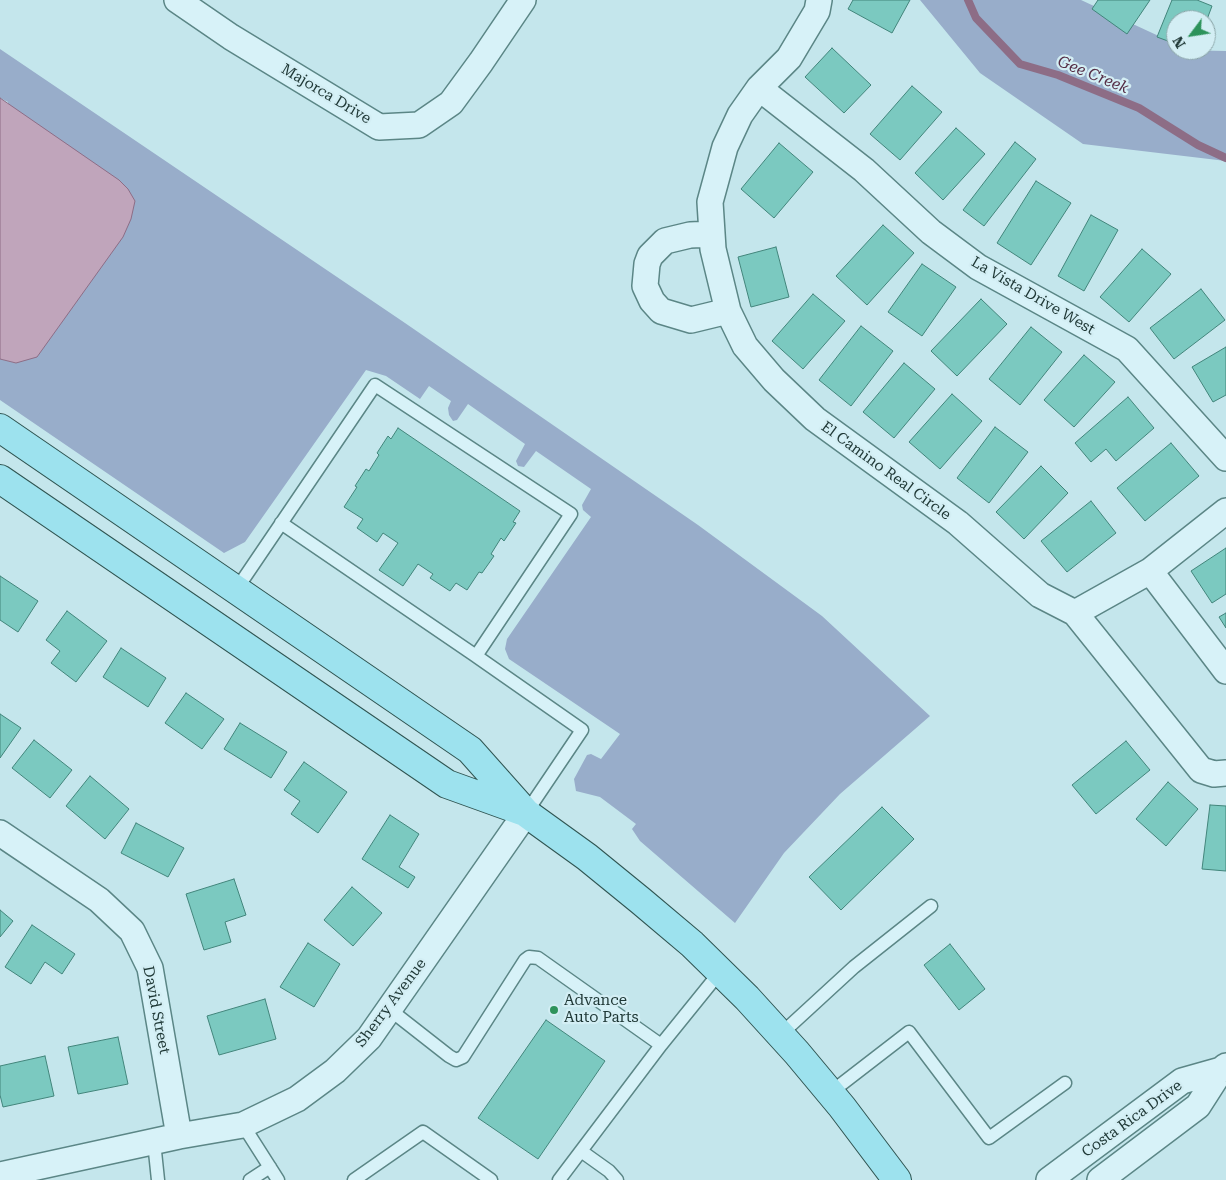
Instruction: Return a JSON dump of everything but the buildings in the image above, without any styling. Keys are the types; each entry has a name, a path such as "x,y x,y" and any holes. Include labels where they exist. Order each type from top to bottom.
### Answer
{"main road":[{"path":"0,428 470,750 526,813 587,857 641,901 692,944 720,972 780,1035 830,1093 897,1180"},
{"path":"0,479 447,784 526,813"}],"street":[{"name":"Majorca Drive","path":"177,0 231,37 379,127 419,125 451,103 524,0"},
{"name":"El Camino Real Circle","path":"819,0 817,11 789,58 759,88 740,115 725,147 710,202 713,249 728,311 746,346 774,380 815,419 958,523 1040,595 1075,613 1202,770 1214,774 1226,773"},
{"name":"La Vista Drive West","path":"759,88 864,170 931,232 978,267 1127,350 1226,458"},
{"path":"712,234 690,235 665,241 650,256 647,264 645,286 652,301 661,311 691,320 728,311"},
{"path":"1075,613 1150,571 1226,511"},
{"path":"1150,571 1226,671"},
{"name":"Sherry Avenue","path":"0,1176 178,1136 244,1125 297,1099 335,1071 369,1038 526,813"},
{"name":"David Street","path":"0,833 99,900 132,931 150,968 178,1136"},
{"name":"Costa Rica Drive","path":"1049,1180 1182,1081 1223,1068"},
{"name":"Costa Rica Drive","path":"1100,1180 1198,1106 1223,1068"}],"lane":[{"path":"236,590 375,385 571,514 476,656"},
{"path":"282,523 582,730 526,813"},
{"path":"780,1035 854,967 931,906"},
{"path":"389,1009 456,1060 463,1057 525,960 529,957 538,958 661,1045"},
{"path":"559,1180 661,1045 720,972"},
{"path":"830,1093 909,1032 989,1138 1065,1083"},
{"path":"244,1125 278,1180"},
{"path":"354,1180 423,1132 491,1180"},
{"path":"154,1142 158,1180"},
{"path":"581,1151 609,1171 617,1180"},
{"path":"250,1180 270,1167"}],"shaded area":[{"path":"920,0 1081,0 1166,39 1166,60 1216,60 1216,51 1226,51 1226,161 1083,144 980,73"},
{"path":"0,49 405,323 698,525 822,616 930,716 840,794 784,853 735,923 640,841 632,829 636,824 600,797 576,791 574,779 587,755 591,754 601,759 620,734 509,659 505,649 507,639 591,517 583,510 582,505 591,489 536,451 524,467 518,466 516,461 525,444 468,404 457,420 453,421 449,415 448,408 451,401 429,386 420,399 386,376 366,370 245,542 224,553 0,400 0,359 16,363 8,102 0,98"},
{"path":"0,98 119,180 128,189 135,201 131,219 123,237 37,357 16,363 0,359"}],"waterway":[{"name":"Gee Creek","path":"968,0 976,18 1020,64 1058,75 1139,108 1198,145 1226,158"}],"place":[{"name":"Advance Auto Parts","path":"554,1010"}]}
